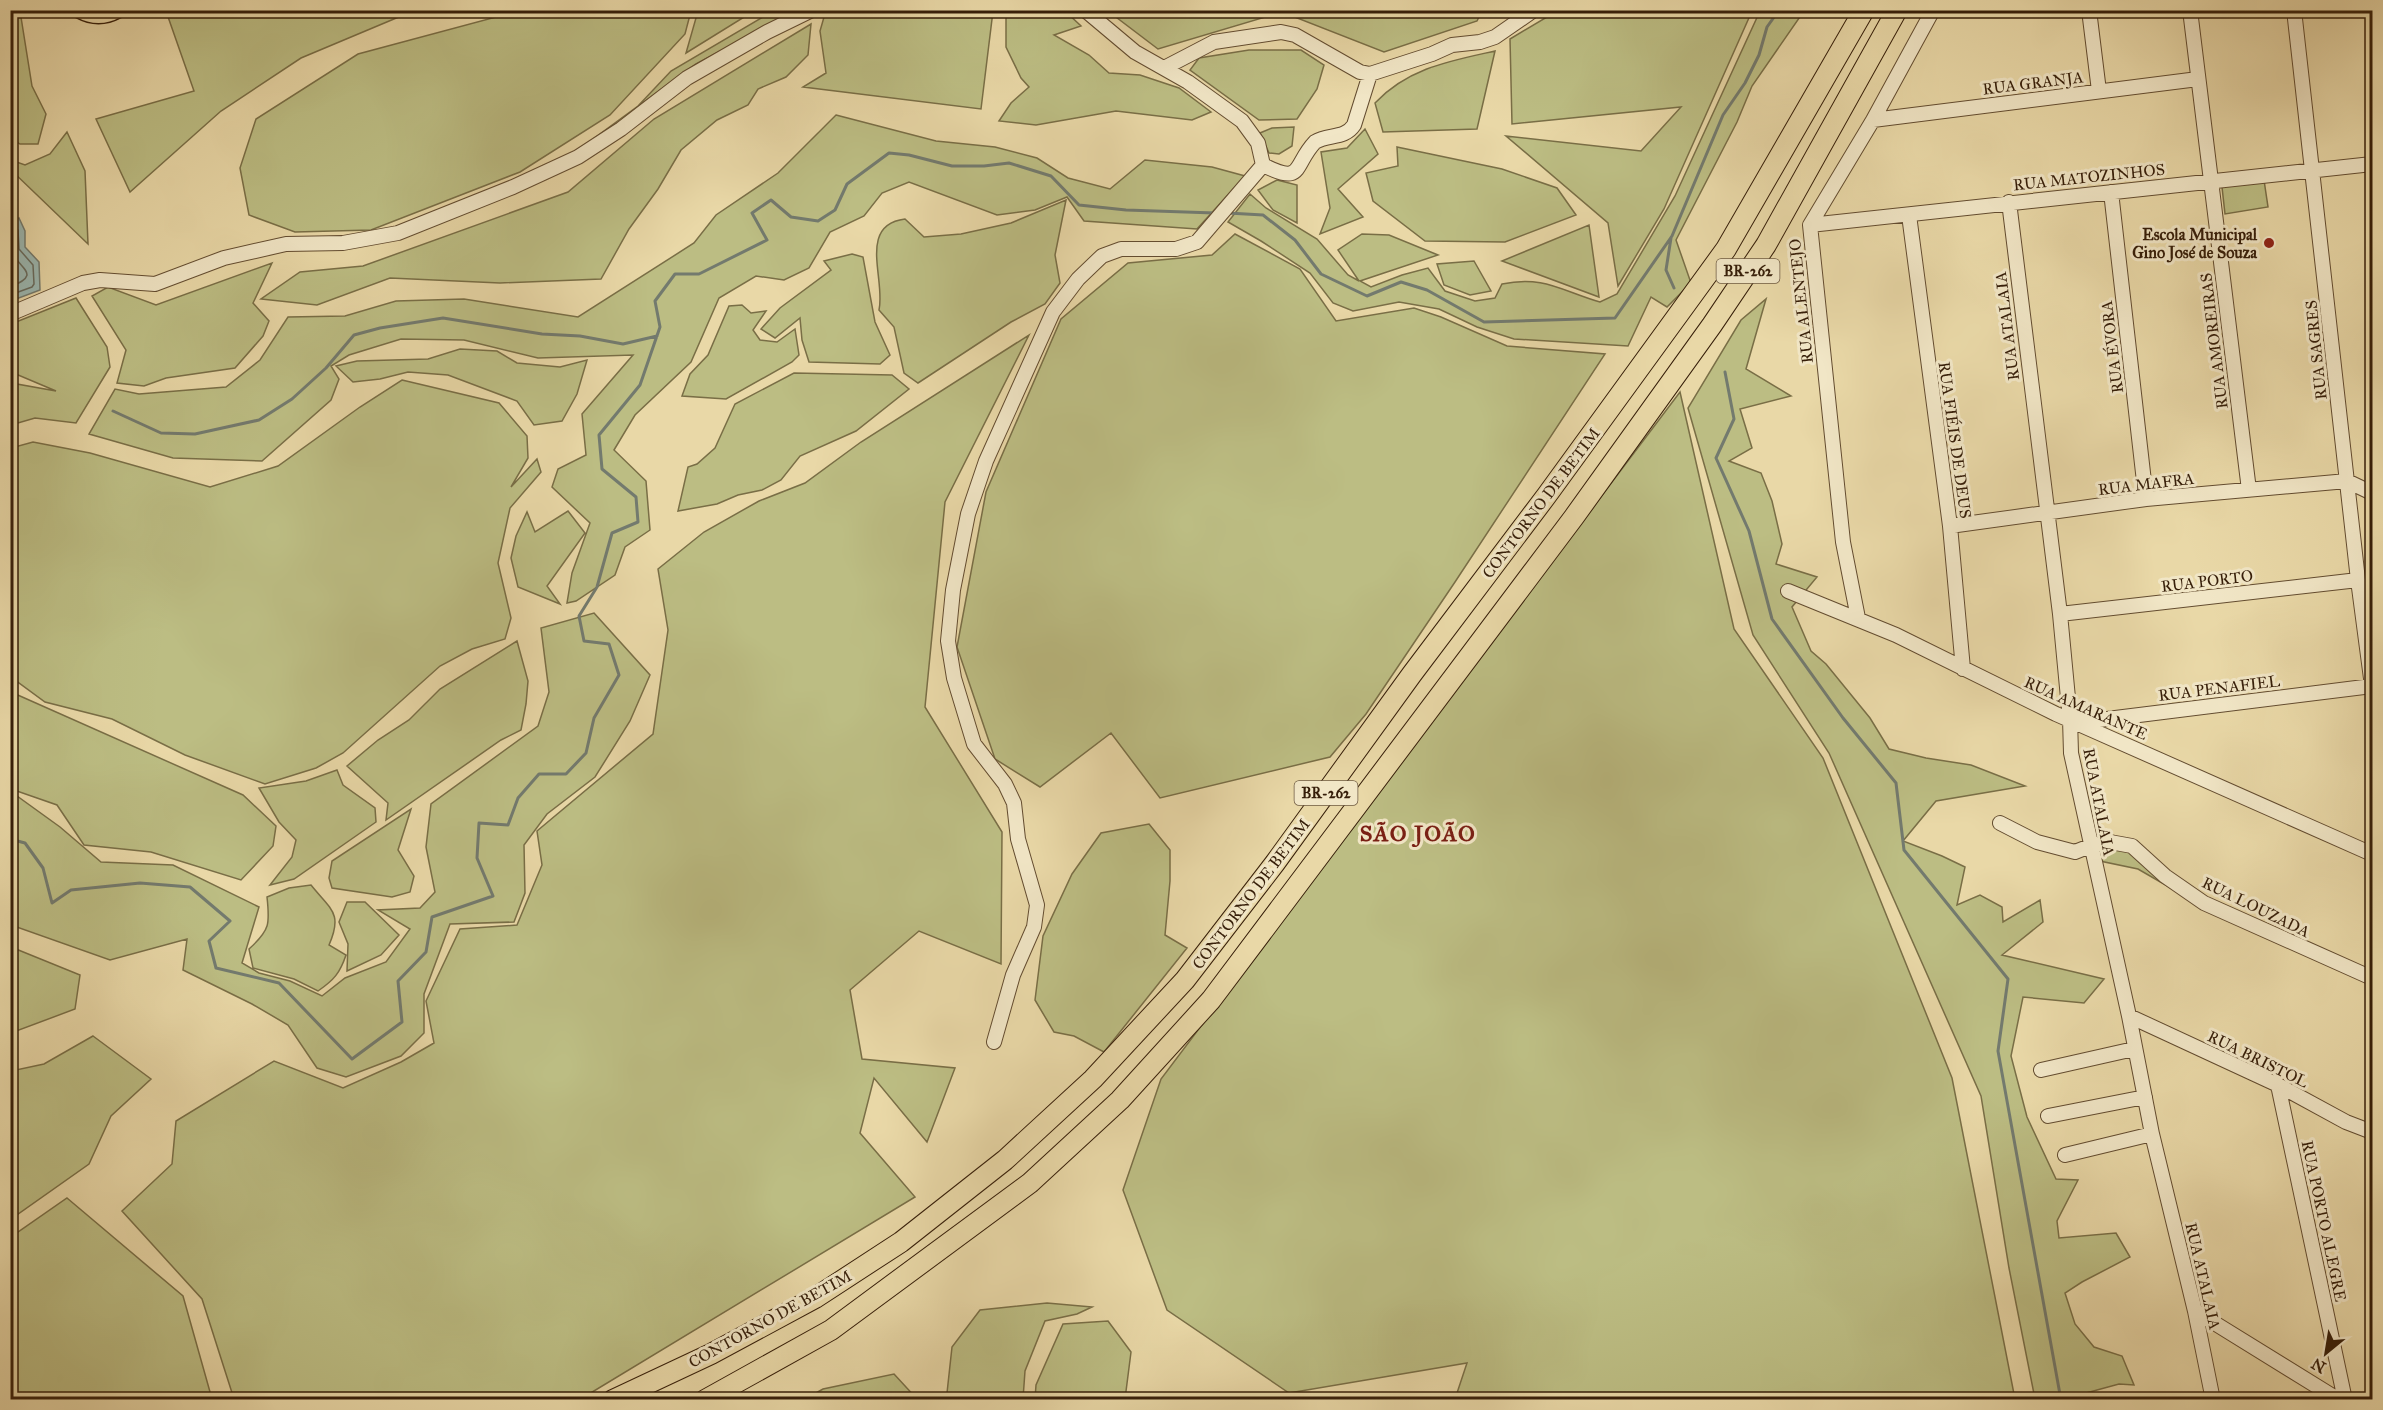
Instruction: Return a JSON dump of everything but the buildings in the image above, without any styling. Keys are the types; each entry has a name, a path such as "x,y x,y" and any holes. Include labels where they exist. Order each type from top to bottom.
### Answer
{"highway":[{"name":"CONTORNO DE BETIM","path":"613,1400 711,1354 805,1304 901,1242 1005,1160 1093,1079 1185,980 1275,863 1412,674 1561,477 1726,249 1864,10"},
{"name":"CONTORNO DE BETIM","path":"705,1400 831,1330 1030,1183 1120,1100 1211,1000 1560,536 1712,325 1766,245 1897,10"}],"main road":[{"path":"81,10 96,16 108,15 117,10"}],"street":[{"path":"10,314 83,283 108,280 155,284 224,258 286,244 344,243 398,233 513,188 578,157 621,129 687,78 767,32 812,10"},
{"path":"1085,10 1135,52 1188,82 1242,121 1258,142 1263,165"},
{"path":"1164,68 1214,42 1281,32 1295,35 1360,72 1370,74 1432,54 1452,45 1480,42 1495,37 1534,10"},
{"name":"RUA ALENTEJO","path":"1858,618 1843,542 1810,225 1873,120 1933,10"},
{"path":"2089,10 2099,91"},
{"name":"RUA AMOREIRAS","path":"2190,10 2249,490"},
{"name":"RUA SAGRES","path":"2294,10 2358,580 2373,686"},
{"path":"1263,165 1285,174 1293,173 1315,142 1345,134 1351,130 1370,74"},
{"name":"RUA GRANJA","path":"1873,120 2198,79"},
{"name":"RUA MATOZINHOS","path":"1810,225 2373,164"},
{"path":"994,1042 1013,975 1035,927 1037,905 1018,839 1014,803 1005,784 974,744 954,678 948,641 953,590 968,514 986,461 1053,312 1078,279 1102,256 1121,249 1176,249 1197,242 1263,165"},
{"name":"RUA ÉVORA","path":"2111,192 2146,499"},
{"name":"RUA ATALAIA","path":"2009,202 2060,614 2071,753 2129,1016 2152,1134 2195,1311 2213,1400"},
{"name":"RUA FIÉIS DE DEUS","path":"1909,215 1950,526 1963,669"},
{"path":"2347,481 2373,493"},
{"name":"RUA MAFRA","path":"1950,526 2146,499 2347,481"},
{"name":"RUA PORTO","path":"2060,614 2358,580"},
{"name":"RUA AMARANTE","path":"1788,591 1858,618 2070,719 2373,854"},
{"name":"RUA PENAFIEL","path":"2070,719 2091,721 2373,686"},
{"name":"RUA LOUZADA","path":"2000,823 2037,842 2075,852 2110,842 2132,846 2165,876 2204,903 2373,978"},
{"name":"RUA BRISTOL","path":"2129,1016 2278,1085 2346,1122 2373,1131"},
{"path":"2041,1070 2134,1049"},
{"name":"RUA PORTO ALEGRE","path":"2278,1085 2345,1400"},
{"path":"2048,1116 2145,1097"},
{"path":"2065,1155 2152,1134"},
{"path":"2195,1311 2339,1400"}],"green space":[{"path":"166,10 413,11 301,58 221,111 130,192 96,119 194,91"},
{"path":"522,10 691,11 685,34 610,115 520,172 371,230 295,232 249,215 240,168 256,119 358,54"},
{"path":"698,10 754,11 686,53"},
{"path":"10,11 20,11 32,86 46,114 38,144 20,144 11,138"},
{"path":"773,11 796,11 696,64 593,139 638,106 671,71"},
{"path":"839,11 993,11 981,109 803,87 826,73 820,31 824,17"},
{"path":"1006,11 1065,11 1081,26 1054,35 1089,55 1109,73 1140,75 1179,88 1211,112 1192,120 1116,111 1036,125 999,121 1011,103 1029,87 1021,78 1006,47"},
{"path":"1108,11 1482,11 1477,21 1384,52 1282,12 1158,49"},
{"path":"1557,11 1752,11 1664,209 1618,286 1608,223 1506,136 1641,151 1681,107 1512,124 1510,39"},
{"path":"1760,11 1804,11 1752,86 1737,122 1676,240 1691,283 1667,307 1651,297 1628,346 1514,339 1477,327 1439,309 1399,302 1353,311 1333,303 1310,273 1228,222 1250,194 1266,208 1317,239 1348,275 1359,281 1338,250 1362,234 1389,235 1438,255 1360,281 1371,287 1428,268 1445,291 1475,301 1495,298 1502,284 1529,281 1600,302 1617,294 1675,196"},
{"path":"811,24 808,55 786,77 758,89 748,105 717,120 681,150 658,189 629,229 601,279 500,283 390,278 317,305 261,299 300,272 363,266 568,192 654,119"},
{"path":"1249,50 1301,50 1324,65 1317,89 1297,119 1259,120 1190,70 1199,58"},
{"path":"1495,51 1477,129 1383,132 1375,103 1388,91 1430,68"},
{"path":"836,115 936,141 995,147 1037,158 1068,178 1110,189 1145,160 1212,167 1245,176 1197,229 1084,221 1067,197 1035,210 997,215 909,182 882,193 864,216 830,232 809,268 784,280 756,276 719,298 691,362 635,415 614,450 646,481 650,530 625,547 615,575 576,601 567,603 572,573 590,523 552,487 558,469 586,455 582,414 633,355 538,358 464,340 401,339 349,355 331,366 339,379 331,400 262,461 173,458 89,434 115,389 139,394 226,387 260,360 288,317 345,316 396,301 464,299 578,317 694,243 716,215 778,173"},
{"path":"1294,127 1292,146 1279,154 1269,153 1260,133 1272,128"},
{"path":"1365,129 1378,154 1338,189 1363,217 1320,234 1330,208 1321,152 1347,148"},
{"path":"67,132 85,171 88,244 11,170 11,160 25,165 50,154"},
{"path":"1397,147 1502,169 1557,188 1576,215 1505,242 1425,241 1373,201 1366,173 1398,166"},
{"path":"1277,180 1297,185 1297,223 1273,210 1258,190"},
{"path":"2264,180 2268,207 2225,214 2222,187"},
{"path":"1066,200 1055,255 1060,283 1045,304 1011,322 918,383 904,373 894,327 879,310 878,243 882,232 890,223 905,219 924,237 961,234 1011,223"},
{"path":"1589,225 1599,297 1502,261"},
{"path":"1235,234 1300,269 1336,321 1414,308 1441,317 1507,346 1605,354 1366,714 1330,757 1160,798 1111,733 1040,787 995,759 957,647 986,492 1061,319 1128,263 1212,255"},
{"path":"852,254 863,257 875,322 890,355 880,364 809,362 802,340 800,318 775,338 761,329 780,308 831,270 824,261"},
{"path":"1474,261 1491,291 1470,295 1444,285 1437,264"},
{"path":"272,263 253,303 269,321 263,336 235,368 166,378 144,386 117,383 126,350 92,296 108,287 156,305"},
{"path":"76,298 107,347 110,367 76,423 35,418 11,425 11,383 56,391 11,372 11,324"},
{"path":"1766,299 1746,369 1791,396 1740,409 1752,448 1729,461 1761,473 1772,501 1782,544 1776,564 1817,577 1792,607 1811,651 1826,664 1870,718 1889,749 1971,765 2025,786 1936,801 1903,841 1965,867 1957,905 1980,895 2002,907 2003,922 2040,900 2043,922 2002,955 2104,979 2084,1003 2023,997 2011,1056 2027,1117 2056,1179 2078,1180 2057,1221 2059,1238 2116,1233 2130,1257 2065,1293 2075,1324 2094,1347 2122,1356 2134,1385 2119,1384 2064,1399 2035,1399 2009,1268 1981,1096 1829,753 1753,635 1688,408 1741,320"},
{"path":"742,305 751,313 766,311 753,330 760,340 777,342 795,329 799,355 792,362 726,399 682,396 690,374 708,355 729,306"},
{"path":"1029,335 945,502 925,707 1002,832 1001,964 919,931 850,990 862,1059 955,1068 927,1142 874,1078 860,1133 915,1197 589,1394 566,1400 234,1399 202,1299 122,1211 172,1164 176,1121 274,1061 343,1088 401,1062 434,1043 426,1001 460,929 517,925 542,865 537,831 653,734 668,630 658,569 704,532 759,501 805,483 861,442"},
{"path":"460,349 497,351 517,363 560,367 587,360 577,394 562,421 534,425 517,401 448,375 408,372 380,379 353,382 336,366 357,361 428,359"},
{"path":"794,373 892,375 909,389 856,431 800,456 781,480 762,490 738,495 717,504 678,511 688,467 697,464 715,448 735,404"},
{"path":"402,380 499,403 527,436 528,458 511,487 537,459 541,472 510,508 498,563 511,618 505,639 472,649 440,666 343,753 316,768 265,784 185,755 112,719 45,702 11,677 11,448 33,442 90,453 210,487 278,466"},
{"path":"1680,392 1734,629 1823,758 1952,1078 2015,1399 1455,1399 1467,1363 1289,1393 1167,1310 1123,1190 1161,1079"},
{"path":"568,511 585,533 547,586 560,604 518,587 511,558 516,536 527,512 535,532"},
{"path":"594,613 650,675 630,721 595,777 547,814 524,845 525,893 514,922 450,924 424,994 424,1033 401,1056 346,1077 317,1068 288,1025 252,1004 183,970 187,939 110,960 11,925 10,797 17,796 60,827 101,862 173,865 259,907 242,963 259,973 290,981 322,996 345,978 386,962 410,929 378,910 420,908 435,892 426,847 431,804 538,726 549,692 541,628"},
{"path":"517,641 528,681 521,730 501,740 386,820 388,803 347,766 378,740 409,720 440,689"},
{"path":"11,692 243,795 276,826 273,846 241,880 151,852 84,845 57,805 11,789"},
{"path":"337,770 343,785 375,808 376,822 294,879 270,885 292,857 296,840 279,822 259,788 306,781"},
{"path":"411,809 398,850 414,876 410,892 392,897 332,888 329,878 332,861"},
{"path":"1149,824 1170,850 1170,881 1165,935 1187,948 1104,1052 1074,1036 1054,1032 1035,1000 1043,936 1072,874 1101,833"},
{"path":"2116,847 2130,852 2167,882 2169,887 2138,869 2100,861 2098,848"},
{"path":"311,885 333,912 335,926 329,945 346,955 336,976 318,991 294,979 253,968 249,949 261,937 267,926 267,897 289,888"},
{"path":"347,902 365,902 399,935 381,955 347,971 348,944 339,922"},
{"path":"11,947 80,975 75,1009 11,1033"},
{"path":"93,1036 151,1079 111,1116 89,1164 11,1219 11,1071 44,1064"},
{"path":"67,1198 183,1296 212,1399 11,1399 11,1237"},
{"path":"1047,1303 1092,1307 1077,1314 1045,1321 1025,1371 1023,1399 952,1399 947,1393 952,1347 980,1310"},
{"path":"1108,1321 1131,1352 1125,1399 1035,1399 1036,1385 1063,1324"},
{"path":"894,1374 917,1399 805,1399 823,1389"}],"water":[{"path":"19,218 25,231 25,247 39,262 40,290 11,301 11,224"}],"waterway":[{"path":"1228,213 1263,215 1295,240 1321,274 1367,296 1401,282 1427,290 1484,322 1615,318 1672,236 1723,115 1745,83 1759,55 1767,27 1779,10"},
{"path":"10,839 25,843 43,868 52,903 71,890 140,883 190,887 230,921 209,941 216,968 279,983 352,1059 402,1022 398,981 426,952 432,917 493,896 477,858 479,823 508,825 518,798 539,774 566,774 586,753 594,718 619,675 609,644 584,641 579,616 597,587 612,533 638,522 636,497 602,469 599,435 640,385 660,327 655,301 675,274 699,274 767,240 752,213 771,200 791,217 818,221 835,210 847,184 889,153 909,155 952,166 1009,163 1051,176 1079,205 1126,210 1215,213"},
{"path":"1671,238 1666,270 1674,288"},
{"path":"113,411 161,433 195,434 259,420 292,399 326,368 354,335 380,328 443,318 623,344 657,336"},
{"path":"1725,372 1734,419 1716,458 1749,531 1772,619 1843,718 1896,783 1904,850 2008,979 1998,1051 2061,1400"}],"place":[{"name":"Escola Municipal Gino José de Souza","path":"2269,243"}],"district":[{"name":"SÃO JOÃO","path":"1418,833"}]}
